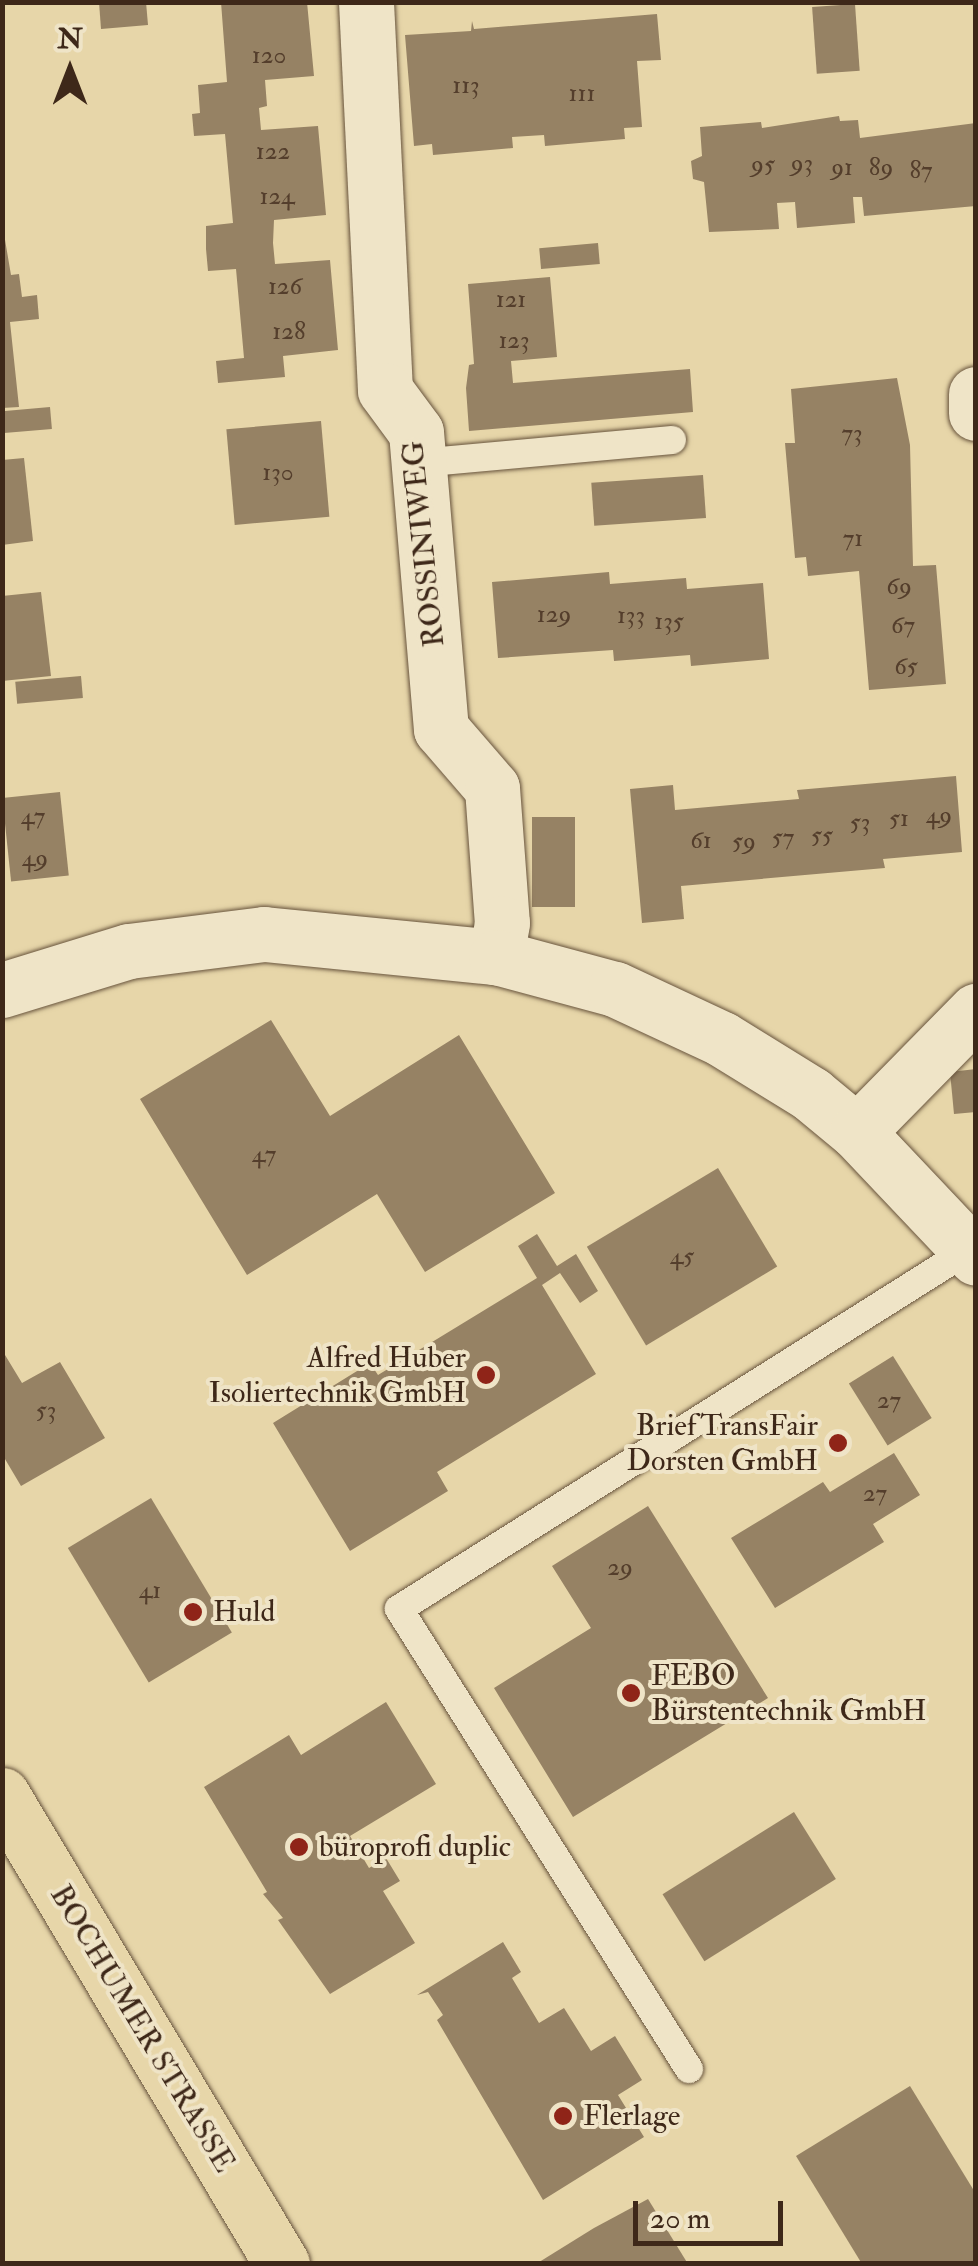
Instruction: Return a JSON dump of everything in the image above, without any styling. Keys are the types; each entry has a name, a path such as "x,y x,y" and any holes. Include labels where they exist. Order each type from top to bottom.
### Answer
{"main road":[{"name":"BOCHUMER STRASSE","path":"2,1795 282,2264"}],"street":[{"name":"ROSSINIWEG","path":"366,2 385,390 416,432 441,728 492,788 502,922 496,957"},
{"path":"976,394 976,413"},
{"path":"2,990 128,951 264,934 496,957 616,990 722,1039 811,1094 857,1132 973,1254"},
{"path":"857,1132 976,1010"}],"lane":[{"path":"419,462 672,440"},
{"path":"689,2069 399,1609 973,1254"}],"building":[{"path":"99,2 146,2 148,25 101,29"},
{"path":"221,2 307,2 314,76 265,80 267,106 259,108 261,130 318,126 326,215 274,220 273,243 275,264 330,260 338,350 283,356 285,377 218,383 216,361 244,358 236,269 208,271 206,249 206,226 233,223 225,134 194,136 192,114 200,113 198,85 227,82"},
{"path":"855,4 860,71 817,74 812,7"},
{"path":"657,14 661,60 637,61 642,127 624,128 625,139 545,146 544,135 512,137 513,148 433,155 432,144 414,146 405,35 471,31 472,21 474,29"},
{"path":"839,116 840,121 858,120 860,138 976,123 976,206 864,216 862,197 853,197 855,223 797,228 795,202 777,203 779,229 709,232 704,182 693,179 691,161 702,156 700,127 761,122 762,128"},
{"path":"2,222 11,275 19,274 22,297 37,295 39,319 10,322 19,407 2,408"},
{"path":"598,243 600,264 541,269 539,248"},
{"path":"550,277 557,357 511,361 513,383 690,369 693,412 469,431 466,388 469,365 474,364 468,284"},
{"path":"897,378 910,445 913,566 936,565 946,684 869,690 859,571 808,576 806,557 795,558 785,443 795,443 791,389"},
{"path":"50,407 52,429 4,433 2,411"},
{"path":"321,421 329,517 235,525 226,429"},
{"path":"24,458 33,541 2,545 2,460"},
{"path":"703,475 706,518 594,526 591,483"},
{"path":"609,572 610,584 686,578 687,589 763,583 769,659 691,666 690,655 614,661 613,650 498,658 492,582"},
{"path":"41,592 51,676 2,681 2,596"},
{"path":"81,676 83,698 17,704 15,682"},
{"path":"956,776 962,852 883,859 885,868 681,886 684,919 642,923 630,789 673,785 675,810 799,799 797,790"},
{"path":"60,792 69,876 11,882 2,798"},
{"path":"532,817 575,817 575,907 532,907"},
{"path":"271,1020 330,1116 459,1035 555,1193 425,1272 377,1194 247,1275 140,1099"},
{"path":"976,1069 976,1112 954,1114 950,1072"},
{"path":"718,1168 777,1267 646,1345 587,1247"},
{"path":"537,1234 557,1266 576,1254 598,1291 580,1303 560,1273 542,1285 596,1374 437,1472 448,1491 350,1551 273,1423 370,1363 378,1375 537,1278 518,1246"},
{"path":"2,1350 22,1383 60,1362 105,1438 21,1486 2,1454"},
{"path":"893,1356 932,1418 888,1445 849,1384"},
{"path":"894,1453 920,1495 873,1524 884,1542 775,1608 731,1538 823,1482 830,1492"},
{"path":"151,1498 232,1633 149,1683 68,1548"},
{"name":"FEBO Bürstentechnik GmbH","path":"648,1506 768,1698 573,1817 494,1688 591,1628 552,1566"},
{"name":"büroprofi duplic","path":"386,1702 436,1784 350,1836 369,1868 386,1858 400,1881 383,1891 415,1943 330,1994 278,1920 283,1918 263,1894 267,1892 204,1787 289,1735 301,1755"},
{"path":"794,1812 836,1879 704,1961 663,1894"},
{"name":"Flerlage","path":"503,1942 521,1972 512,1978 539,2023 564,2008 591,2051 615,2036 642,2080 618,2095 644,2137 543,2200 437,2020 443,2015 428,1992 417,1995"},
{"path":"910,2086 976,2194 976,2264 862,2264 796,2156"},
{"path":"648,2199 688,2264 536,2264 594,2228"}],"place":[{"name":"Alfred Huber Isoliertechnik GmbH","path":"486,1375"},
{"name":"BriefTransFair Dorsten GmbH","path":"838,1443"},
{"name":"Huld","path":"193,1612"},
{"name":"FEBO Bürstentechnik GmbH","path":"631,1693"},
{"name":"büroprofi duplic","path":"299,1847"},
{"name":"Flerlage","path":"563,2116"}]}
